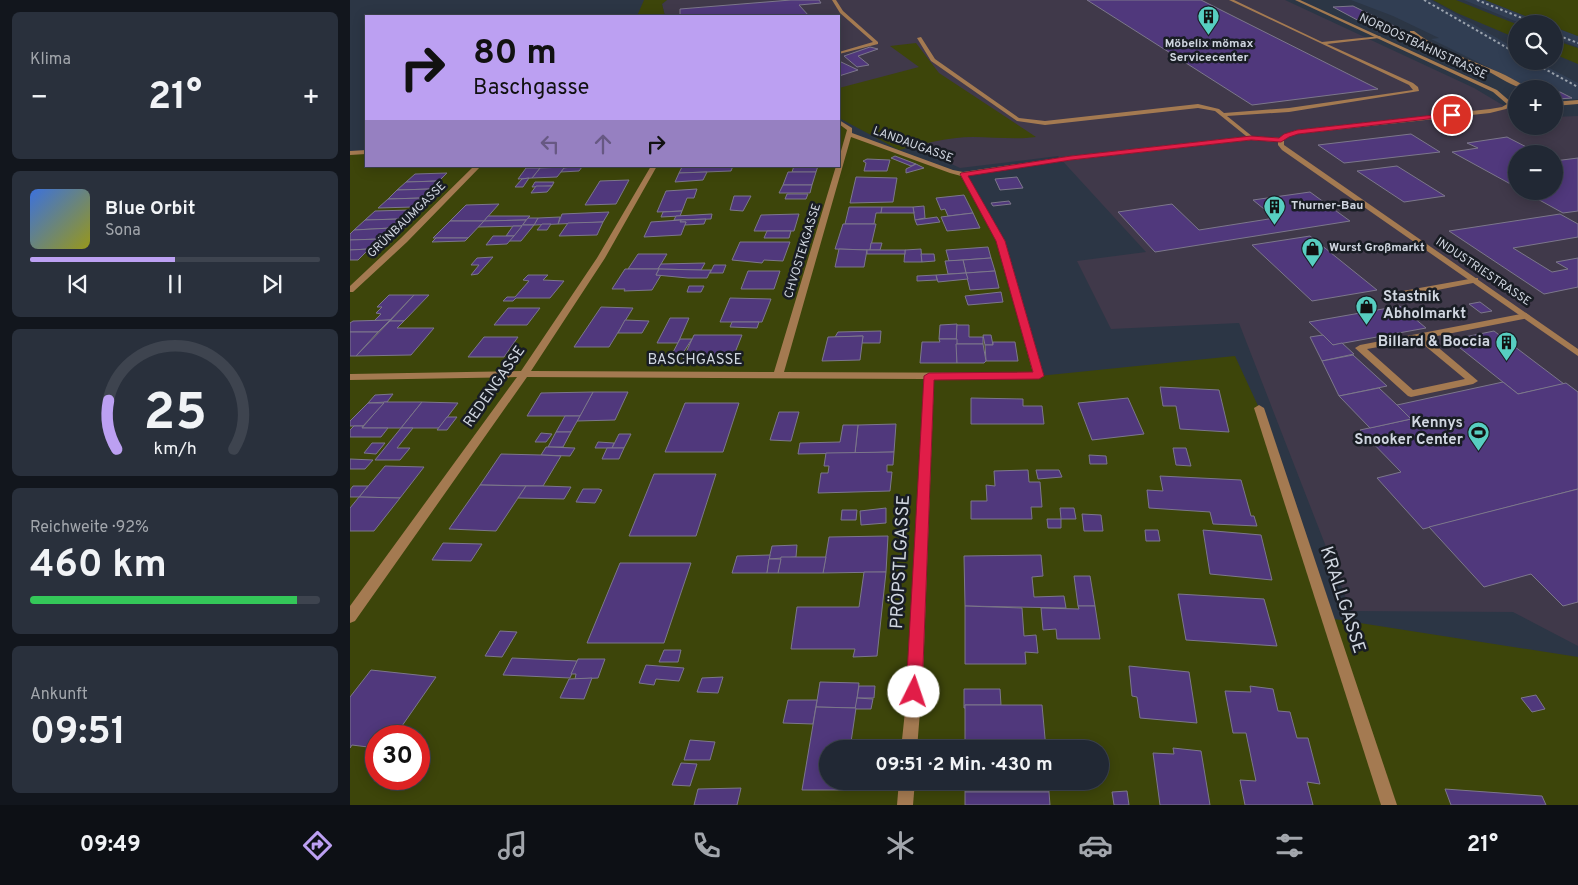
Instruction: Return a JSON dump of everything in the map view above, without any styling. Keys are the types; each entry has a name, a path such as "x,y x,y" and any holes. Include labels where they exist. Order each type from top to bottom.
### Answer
{"street":[{"path":"834,0 841,12 876,43 840,54"},
{"path":"1225,114 1283,110 1409,94 1416,91 1416,88 1411,84 1231,0"},
{"name":"NORDOSTBAHNSTRASSE","path":"1297,0 1495,91 1508,100"},
{"path":"1412,32 1421,40 1509,80"},
{"path":"1321,43 1379,37"},
{"path":"919,38 933,60 945,70 1017,119 1045,123 1198,106 1212,108 1225,114 1251,138"},
{"path":"1563,103 1578,102"},
{"path":"963,174 1071,158 1251,138 1281,140 1286,135 1297,132 1490,111 1508,106"},
{"path":"840,122 848,126 850,129 849,134"},
{"name":"LANDAUGASSE","path":"849,134 952,172 963,174 1001,241 1039,376"},
{"name":"CHVOSTEKGASSE","path":"840,165 849,134"},
{"name":"INDUSTRIESTRASSE","path":"1281,140 1281,145 1286,152 1578,352"},
{"path":"350,153 365,152"},
{"name":"GRÜNBAUMGASSE","path":"350,290 404,240 477,167"},
{"name":"REDENGASSE","path":"350,617 524,374 601,258 653,167"},
{"name":"CHVOSTEKGASSE","path":"778,375 839,167"},
{"path":"1397,295 1475,280"},
{"path":"1419,336 1473,381 1410,394 1360,348 1419,336 1526,316"},
{"name":"BASCHGASSE","path":"350,378 524,374 1039,376"},
{"name":"PRÖPSTLGASSE","path":"910,740 916,674 929,376"},
{"name":"KRALLGASSE","path":"1259,408 1389,805"},
{"path":"904,805 906,790"}],"shaded area":[{"path":"667,0 1285,0 1474,88 1508,108 1508,135 1563,135 1563,117 1578,116 1578,646 1513,612 1351,611 1239,323 1111,329 1077,261 1146,252 1058,156 960,168 840,111 840,15 665,15 662,4"},
{"path":"1351,0 1431,0 1508,44 1508,70 1553,70 1578,83 1578,99 1563,100 1563,80 1514,80 1431,39 1439,38 1393,16"},
{"path":"1464,0 1485,0 1523,15 1508,15 1508,18"},
{"path":"1563,30 1578,36 1578,47 1563,41"}],"green space":[{"path":"644,0 667,0 662,4 665,15 637,15"},
{"path":"1433,0 1456,0 1508,21 1508,35 1457,13"},
{"path":"1485,0 1578,0 1578,36 1563,30 1563,15 1523,15"},
{"path":"916,43 939,73 1036,137 954,138 899,150 840,119 840,88 919,67 890,46"},
{"path":"1563,43 1578,48 1578,64 1563,58"},
{"path":"840,122 848,126 850,134 963,174 993,224 1039,376 1235,356 1259,408 1328,618 1578,657 1578,805 350,805 350,153 365,152 365,167 840,167"}],"building":[{"path":"791,0 819,0 821,3 799,5 808,15 680,15 680,9"},
{"name":"Möbelix mömax Servicecenter","path":"1087,0 1201,0 1378,89 1252,105"},
{"path":"1353,6 1402,30 1378,31 1333,7"},
{"path":"870,47 878,49 858,56 869,65 857,67 844,56"},
{"path":"840,61 858,70 840,76"},
{"path":"1563,94 1572,98 1563,99"},
{"path":"1411,134 1440,152 1344,163 1318,145"},
{"path":"1507,137 1523,145 1508,145 1508,183 1452,152 1478,148 1467,143"},
{"path":"895,156 916,164 911,166 891,158"},
{"path":"1578,158 1578,211 1563,213 1539,200 1563,200 1563,160"},
{"path":"867,159 890,160 887,171 864,171 866,163 863,161"},
{"path":"916,164 924,168 906,173 906,169"},
{"path":"1397,166 1445,196 1404,202 1357,171"},
{"path":"565,167 557,177 532,178 540,168"},
{"path":"582,167 579,171 561,172 564,168"},
{"path":"682,167 733,167 731,171 679,173"},
{"path":"794,167 818,167 816,172 792,172"},
{"path":"526,168 540,168 532,178 518,179"},
{"path":"707,172 703,180 675,182 679,173"},
{"path":"788,172 816,172 812,185 783,185"},
{"path":"447,173 439,181 406,182 415,174"},
{"path":"856,177 897,178 893,202 850,203"},
{"path":"1017,177 1023,188 1000,190 995,179"},
{"path":"529,178 523,187 515,187 522,179"},
{"path":"629,180 616,204 585,205 600,181"},
{"path":"439,181 431,189 397,190 406,182"},
{"path":"535,182 554,182 552,186 532,187"},
{"path":"783,185 812,185 810,193 779,193"},
{"path":"536,186 552,186 547,192 531,193"},
{"path":"431,189 422,198 388,199 397,190"},
{"path":"697,189 694,198 687,198 682,211 657,212 666,191"},
{"name":"Thurner-Bau","path":"1310,192 1350,221 1155,252 1118,212 1172,204 1199,230 1275,218 1253,200"},
{"path":"787,194 808,194 806,199 785,199"},
{"path":"964,195 973,213 948,216 945,209 941,210 936,198"},
{"path":"734,196 751,196 743,211 730,210"},
{"path":"422,198 413,207 378,208 388,199"},
{"path":"1009,201 1011,204 993,206 991,203"},
{"path":"499,204 484,221 450,221 466,205"},
{"path":"924,206 925,218 915,220 913,207"},
{"path":"849,207 882,207 881,213 876,213 874,224 845,224"},
{"path":"882,207 913,207 914,213 881,213"},
{"path":"410,210 400,219 365,220 375,211"},
{"path":"682,211 680,216 661,217 663,212"},
{"path":"609,212 603,222 558,224 562,214"},
{"path":"973,213 980,228 947,231 941,217"},
{"path":"712,214 711,219 674,220 676,216"},
{"path":"799,214 794,231 754,231 761,215"},
{"path":"1560,214 1578,224 1578,237 1513,248 1552,272 1568,269 1556,262 1578,258 1578,287 1544,294 1449,231"},
{"path":"488,216 530,216 526,220 484,221"},
{"path":"560,217 558,224 534,225 538,218"},
{"path":"937,217 940,222 917,225 915,220"},
{"path":"528,218 538,218 534,225 522,225"},
{"path":"400,219 391,228 354,230 365,220"},
{"path":"706,219 704,224 685,225 686,222 680,222 681,220"},
{"path":"526,220 522,226 478,227 484,221"},
{"path":"681,220 680,222 686,222 681,235 644,237 651,222"},
{"path":"450,221 484,221 468,238 433,238"},
{"path":"603,222 597,235 559,236 568,223"},
{"path":"542,224 551,224 547,230 537,230"},
{"path":"843,224 876,224 870,250 835,249"},
{"path":"522,225 534,225 521,241 509,241"},
{"path":"513,226 522,226 514,236 506,236"},
{"path":"391,228 380,239 350,240 350,234 354,230"},
{"path":"767,231 791,231 789,238 764,238"},
{"path":"493,236 514,236 507,244 486,245"},
{"name":"Wurst Großmarkt","path":"1310,236 1377,290 1312,301 1252,245"},
{"path":"436,238 468,238 465,241 432,242"},
{"path":"380,239 369,249 350,250 350,240"},
{"path":"740,242 790,242 783,261 764,260 762,263 732,260"},
{"path":"871,243 882,243 880,250 870,250"},
{"path":"988,247 991,258 949,261 946,250"},
{"path":"369,249 358,260 350,260 350,250"},
{"path":"839,249 867,250 864,267 835,267"},
{"path":"921,249 922,262 904,262 905,250"},
{"path":"867,250 905,250 905,254 867,254"},
{"path":"638,254 667,254 658,269 628,269"},
{"path":"921,254 934,254 935,261 922,262"},
{"path":"493,257 478,274 471,275 479,265 471,265 477,258"},
{"path":"991,258 995,271 966,273 963,260"},
{"path":"963,260 966,273 948,274 945,261"},
{"path":"705,263 701,270 658,269 661,264"},
{"path":"714,265 726,265 723,273 710,273"},
{"path":"625,269 659,269 656,275 661,275 652,290 624,291 625,289 612,289"},
{"path":"659,269 711,270 707,278 688,278 656,275"},
{"path":"748,271 780,271 774,289 741,289"},
{"path":"995,271 999,288 970,290 966,273"},
{"path":"966,273 968,279 938,282 936,275"},
{"path":"528,275 548,275 543,280 564,281 550,298 516,298 513,301 503,301 507,297 515,297 529,281 523,280"},
{"path":"936,275 937,280 917,281 917,276"},
{"path":"689,286 704,286 701,292 687,292"},
{"path":"1001,292 1003,302 968,305 965,296"},
{"path":"389,295 414,295 390,320 374,321 381,314 376,313 382,307 377,307"},
{"path":"414,295 429,295 404,321 390,321"},
{"path":"730,298 771,299 762,322 720,322"},
{"path":"1480,302 1492,311 1481,313 1469,304"},
{"name":"Stastnik Abholmarkt","path":"1400,306 1426,328 1333,345 1309,322"},
{"path":"601,307 633,308 609,347 574,347"},
{"path":"508,308 540,308 527,325 494,325"},
{"path":"670,318 689,318 678,343 657,343"},
{"path":"390,320 378,332 350,332 350,323 353,321"},
{"path":"625,320 649,321 642,333 618,333"},
{"path":"390,321 404,321 397,328 434,328 411,355 356,356"},
{"path":"732,322 759,322 757,328 730,327"},
{"path":"957,324 957,339 939,339 940,325"},
{"path":"957,325 969,325 969,337 983,337 983,344 956,344"},
{"path":"881,331 880,343 862,343 863,336 835,337 838,332"},
{"name":"Billard & Boccia","path":"1494,331 1564,384 1518,394 1450,340"},
{"path":"350,332 378,332 356,356 350,356"},
{"path":"694,335 742,335 732,360 694,362 696,359 683,359"},
{"path":"983,335 991,335 993,345 985,345"},
{"path":"1323,335 1333,345 1342,343 1354,354 1322,361 1310,337"},
{"path":"863,336 860,360 822,361 828,337"},
{"path":"484,337 518,337 504,357 468,357"},
{"path":"680,339 692,339 681,356 671,356"},
{"path":"939,339 957,339 957,363 920,363 922,342 940,342"},
{"path":"993,342 1015,342 1018,361 986,361 985,345 993,345"},
{"path":"956,344 983,344 986,361 984,363 957,363"},
{"path":"1353,355 1387,386 1339,396 1322,361"},
{"name":"Kennys Snooker Center","path":"1503,382 1518,394 1566,383 1578,392 1578,489 1423,529 1377,478 1401,472 1360,430 1411,419 1397,405"},
{"path":"1160,387 1219,390 1229,432 1180,429 1176,406 1163,406"},
{"path":"1379,388 1411,419 1370,428 1339,396"},
{"path":"593,392 628,392 615,420 577,421"},
{"path":"593,392 580,416 527,416 541,393"},
{"path":"393,394 387,402 368,403 375,395"},
{"path":"971,398 1023,399 1023,406 1042,406 1044,424 971,424"},
{"path":"1128,398 1144,434 1092,440 1078,403"},
{"path":"384,402 422,402 401,428 362,428"},
{"path":"422,402 458,403 439,428 401,428"},
{"path":"368,403 384,403 363,426 350,426 350,421"},
{"path":"685,403 739,403 723,452 665,452"},
{"path":"779,412 799,412 791,441 770,440"},
{"path":"565,416 580,416 571,432 556,432"},
{"path":"447,417 457,417 447,430 437,430"},
{"path":"896,424 894,452 855,453 858,425"},
{"path":"843,425 858,425 855,453 798,454 800,443 840,442"},
{"path":"354,426 363,426 362,428 388,428 381,437 350,437 350,430"},
{"path":"401,428 413,428 397,448 410,448 400,460 375,460"},
{"path":"556,432 571,432 563,447 548,447"},
{"path":"541,433 552,434 546,442 535,442"},
{"path":"619,434 631,434 624,448 612,448"},
{"path":"598,442 614,443 612,448 595,448"},
{"path":"372,443 385,443 376,454 364,453"},
{"path":"546,447 575,448 570,456 541,455"},
{"path":"607,448 624,448 619,459 602,459"},
{"path":"1173,448 1186,448 1191,466 1176,465"},
{"path":"894,452 893,465 887,465 887,472 892,472 890,491 818,493 821,473 828,473 829,466 824,466 826,453"},
{"path":"501,454 561,456 543,486 480,485"},
{"path":"1089,455 1106,456 1107,464 1090,464"},
{"path":"350,459 373,460 365,469 350,469"},
{"path":"385,466 424,467 400,498 359,497"},
{"path":"1028,470 1029,482 1040,482 1042,507 1031,507 1032,519 971,519 971,501 987,501 986,485 995,486 994,471"},
{"path":"1036,470 1059,470 1062,477 1038,479"},
{"path":"654,474 716,474 696,536 629,536"},
{"path":"1160,476 1241,480 1251,516 1254,516 1257,526 1213,524 1210,512 1149,508 1147,490 1163,491"},
{"path":"480,485 526,486 496,531 449,529"},
{"path":"353,486 368,486 359,497 350,497 350,490"},
{"path":"526,486 571,487 564,499 518,498"},
{"path":"583,489 602,490 595,503 576,502"},
{"path":"1578,489 1578,602 1563,606 1531,574 1484,587 1429,527"},
{"path":"359,497 400,498 374,531 350,531 350,508"},
{"path":"886,508 886,523 861,525 860,511"},
{"path":"1060,508 1074,508 1076,519 1061,519"},
{"path":"842,510 857,510 856,520 841,520"},
{"path":"1082,514 1101,515 1103,531 1084,531"},
{"path":"1047,519 1061,519 1061,528 1048,528"},
{"path":"1145,530 1158,530 1160,541 1146,541"},
{"path":"1203,530 1261,535 1272,580 1210,574"},
{"path":"888,536 886,572 823,573 829,537"},
{"path":"443,543 482,544 471,561 432,560"},
{"path":"797,545 796,557 769,559 772,546"},
{"path":"770,555 767,573 732,573 737,556"},
{"path":"1041,555 1043,576 1032,577 1034,597 1064,596 1066,608 965,606 964,556"},
{"path":"781,557 826,557 823,573 778,573"},
{"path":"769,559 781,559 778,573 767,573"},
{"path":"620,563 691,563 664,643 587,643"},
{"path":"864,572 886,572 877,656 853,657 855,649 791,649 797,607 859,607"},
{"path":"1074,576 1090,576 1095,606 1078,606"},
{"path":"1178,594 1264,599 1277,646 1186,640"},
{"path":"965,606 1022,608 1024,636 1036,635 1038,653 1025,652 1026,664 965,664"},
{"path":"1078,606 1095,606 1100,639 1057,639 1056,629 1043,630 1041,608 1079,609"},
{"path":"500,631 517,632 502,657 485,656"},
{"path":"664,650 681,650 678,662 659,662"},
{"path":"512,658 577,661 570,678 503,675"},
{"path":"578,659 605,659 598,678 575,679 576,674 571,674"},
{"path":"646,665 684,668 679,681 656,679 654,685 639,683"},
{"path":"1129,666 1189,672 1197,723 1140,718 1137,697 1132,696"},
{"path":"371,670 436,677 403,725 365,725 365,747 352,745 350,748 350,697"},
{"path":"723,677 718,693 697,692 702,678"},
{"path":"592,678 584,699 560,698 569,679"},
{"path":"820,682 859,683 856,708 816,707"},
{"path":"859,686 875,686 874,698 857,698"},
{"path":"1250,686 1273,689 1278,711 1290,712 1297,738 1308,738 1320,784 1307,782 1313,805 1245,805 1240,780 1256,781 1246,733 1233,733 1225,691 1251,692"},
{"path":"964,689 1000,689 1001,705 965,705 966,708 964,708"},
{"path":"1536,695 1545,709 1532,712 1521,698"},
{"path":"857,698 873,699 871,709 855,709"},
{"path":"788,700 817,700 813,724 783,723"},
{"path":"965,705 1042,705 1045,740 965,740"},
{"path":"816,707 856,708 851,740 819,740 819,790 802,790"},
{"path":"690,740 715,742 710,760 684,760"},
{"path":"1173,748 1201,751 1210,805 1160,805 1153,753 1174,754"},
{"path":"681,763 697,764 690,786 672,785"},
{"path":"741,788 737,805 694,805 698,789"},
{"path":"1445,789 1542,796 1546,805 1451,805"},
{"path":"965,790 1049,790 1049,792 965,792"},
{"path":"1127,791 1129,805 1114,805 1112,792"},
{"path":"965,792 1049,792 1050,805 965,805"}],"railway":[{"path":"1424,0 1508,48"},
{"path":"1477,0 1514,15"},
{"path":"1563,37 1578,43"},
{"path":"1547,70 1578,87"}],"place":[{"name":"Möbelix mömax Servicecenter","path":"1209,36"},
{"name":"Thurner-Bau","path":"1275,225"},
{"name":"Wurst Großmarkt","path":"1313,267"},
{"name":"Stastnik Abholmarkt","path":"1367,325"},
{"name":"Billard & Boccia","path":"1506,361"},
{"name":"Kennys Snooker Center","path":"1479,451"}],"route":[{"path":"914,692 929,376 1039,376 1001,241 963,174 1071,158 1251,138 1281,140 1286,135 1297,132 1452,115"}]}
